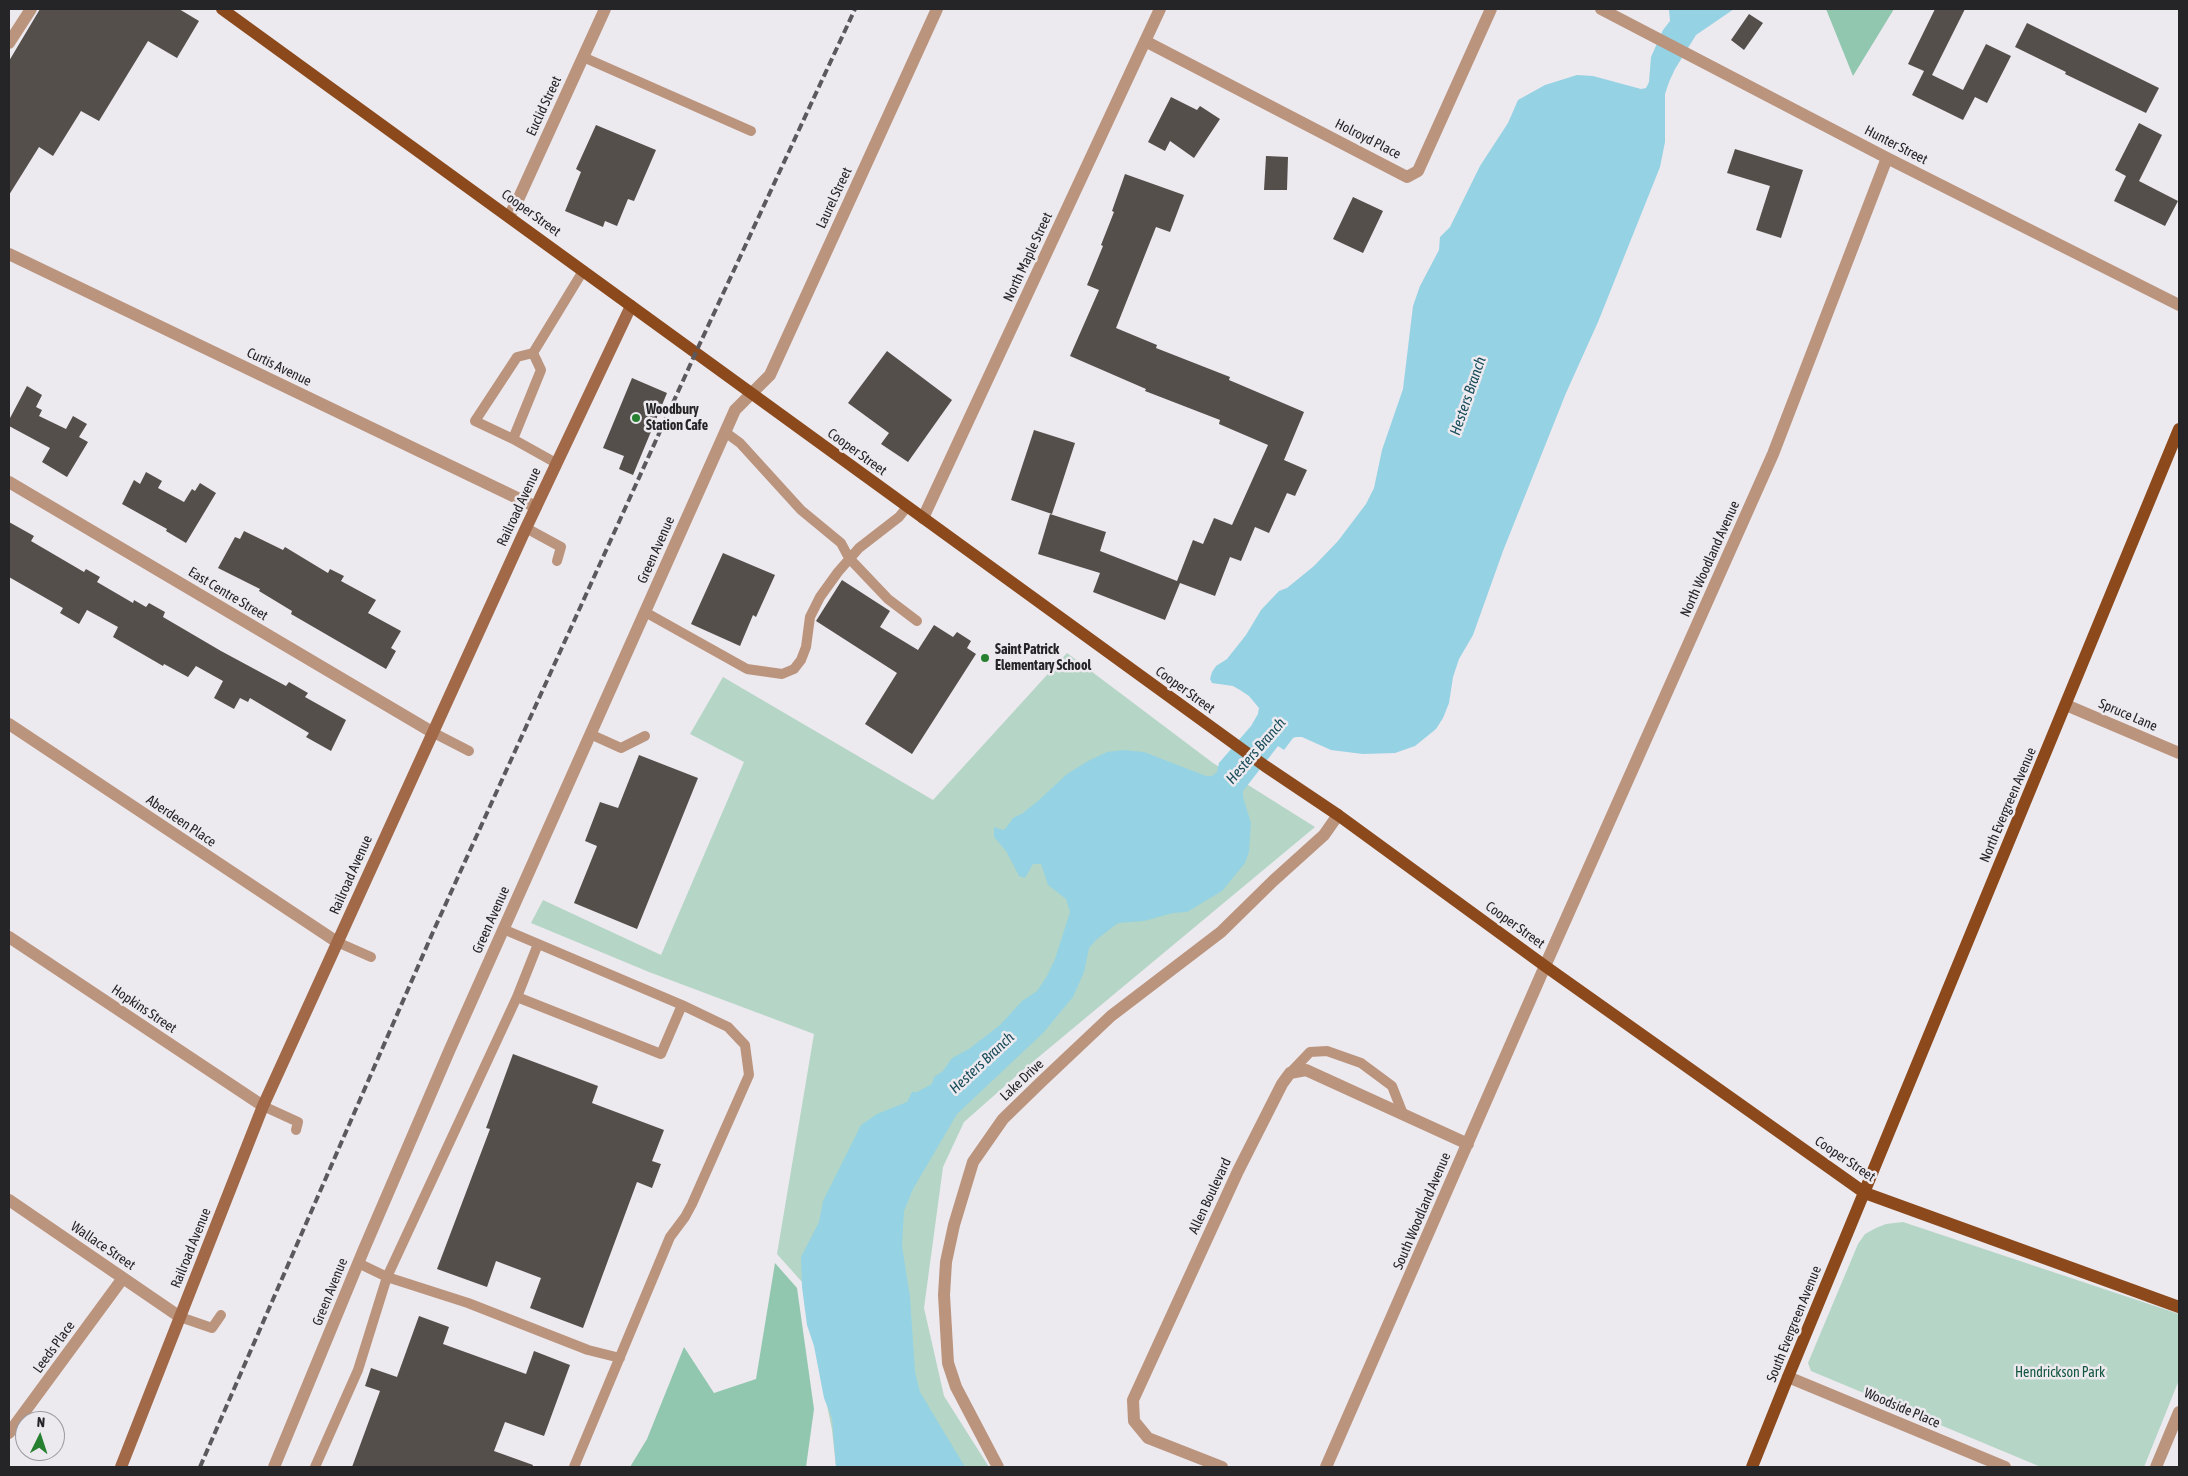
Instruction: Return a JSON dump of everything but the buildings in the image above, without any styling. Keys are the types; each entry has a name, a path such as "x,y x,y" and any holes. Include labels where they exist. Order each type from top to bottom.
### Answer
{"main road":[{"name":"Cooper Street","path":"222,9 1265,766 1338,816 1545,966 1865,1193 2179,1307"},
{"name":"North Evergreen Avenue","path":"1865,1193 2179,429"},
{"name":"South Evergreen Avenue","path":"1752,1467 1865,1193"}],"street":[{"path":"9,43 31,9"},
{"name":"Euclid Street","path":"509,216 605,9"},
{"name":"Laurel Street","path":"751,394 770,375 937,9"},
{"name":"North Maple Street","path":"923,518 1160,9"},
{"name":"Holroyd Place","path":"1145,41 1407,177 1418,171 1490,9"},
{"name":"Hunter Street","path":"1601,9 1887,158 2179,305"},
{"name":"North Woodland Avenue","path":"1545,966 1773,454 1887,158"},
{"name":"Curtis Avenue","path":"9,254 536,507"},
{"name":"Railroad Avenue","path":"121,1467 263,1106 432,732 556,463 631,306"},
{"name":"Green Avenue","path":"274,1467 358,1263 503,929 735,410 751,394"},
{"name":"East Centre Street","path":"9,482 432,732"},
{"name":"Spruce Lane","path":"2066,705 2179,752"},
{"name":"Aberdeen Place","path":"9,724 337,942"},
{"name":"Lake Drive","path":"998,1467 956,1387 948,1363 944,1295 946,1262 954,1225 972,1162 1003,1119 1040,1083 1111,1016 1221,932 1273,881 1324,836 1338,816"},
{"name":"Hopkins Street","path":"9,937 263,1106"},
{"name":"South Woodland Avenue","path":"1326,1467 1545,966"},
{"path":"1290,1073 1306,1070 1468,1144"},
{"name":"Allen Boulevard","path":"1222,1467 1148,1438 1134,1421 1133,1400 1238,1170 1282,1084 1290,1073"},
{"name":"Wallace Street","path":"9,1200 180,1317"},
{"name":"Leeds Place","path":"9,1433 123,1278"},
{"name":"Woodside Place","path":"1788,1377 2005,1467"},
{"path":"2156,1467 2179,1412"}],"lane":[{"path":"583,57 751,131"},
{"path":"556,463 513,439 475,421 517,357 533,353 583,271"},
{"path":"513,439 542,370 533,353"},
{"path":"725,432 740,443 801,510 841,543 849,558 888,599 917,622"},
{"path":"645,612 747,669 782,674 794,669 800,660 806,647 810,617 820,597 849,558 899,517 907,507"},
{"path":"526,528 562,547 557,561"},
{"path":"432,732 469,751"},
{"path":"590,734 621,748 645,736"},
{"path":"503,929 682,1005 728,1027 746,1045 749,1075 706,1174 683,1221 670,1238 574,1467"},
{"path":"337,942 370,957"},
{"path":"314,1467 358,1370 387,1277 517,996 538,944"},
{"path":"517,996 661,1054 682,1005"},
{"path":"1290,1073 1310,1052 1327,1051 1361,1063 1392,1086 1403,1114"},
{"path":"263,1106 298,1122 296,1130"},
{"path":"358,1263 387,1277 468,1303 588,1350 620,1358"},
{"path":"180,1317 212,1328 221,1315"}],"green space":[{"path":"1826,9 1894,9 1853,76"},
{"path":"1067,653 1213,763 1315,827 1023,1070 964,1122 943,1167 924,1308 944,1396 989,1467 836,1467 832,1430 802,1282 777,1254 814,1034 649,972 531,923 543,900 661,955 744,762 690,734 723,677 933,800"},
{"name":"Hendrickson Park","path":"1903,1222 2179,1314 2179,1380 2144,1467 2041,1467 1811,1371 1808,1363 1858,1244 1865,1234 1876,1228 1886,1224"},
{"path":"775,1263 797,1288 814,1409 806,1467 630,1467 647,1439 684,1347 714,1393 756,1379"}],"water":[{"name":"Hesters Branch","path":"1669,9 1734,9 1696,35 1669,82 1665,94 1665,142 1660,167 1598,322 1566,393 1503,551 1473,635 1459,659 1453,677 1449,703 1443,718 1436,729 1415,746 1395,753 1363,754 1331,750 1302,737 1293,738 1284,750 1278,746 1243,791 1251,823 1249,852 1245,863 1222,891 1187,912 1173,913 1144,921 1118,923 1089,948 1084,972 1073,997 1043,1033 957,1114 913,1189 904,1211 902,1246 910,1297 915,1372 920,1392 965,1467 836,1467 832,1418 824,1398 814,1346 807,1325 802,1287 801,1257 819,1222 823,1201 861,1125 877,1114 907,1102 912,1092 917,1092 932,1084 934,1077 943,1071 952,1058 969,1049 1000,1025 1022,1001 1037,991 1055,959 1070,912 1066,899 1048,885 1041,864 1033,864 1025,878 1019,876 1006,851 994,837 994,827 1003,830 1013,818 1023,813 1039,800 1067,774 1107,752 1123,750 1144,752 1206,776 1212,776 1217,772 1219,763 1251,726 1258,714 1259,708 1249,696 1233,686 1212,683 1210,679 1212,672 1216,666 1227,659 1246,635 1261,610 1279,591 1287,588 1314,566 1338,541 1366,504 1374,488 1382,450 1403,389 1413,306 1420,286 1439,250 1440,237 1450,227 1480,166 1508,123 1518,100 1545,85 1577,75 1593,76 1641,89 1646,88 1649,82 1651,57 1663,30 1670,21"}],"railway":[{"path":"200,1467 433,932 696,352 855,9"}],"place":[{"name":"Woodbury Station Cafe","path":"636,418"},
{"name":"Saint Patrick Elementary School","path":"985,658"}]}
